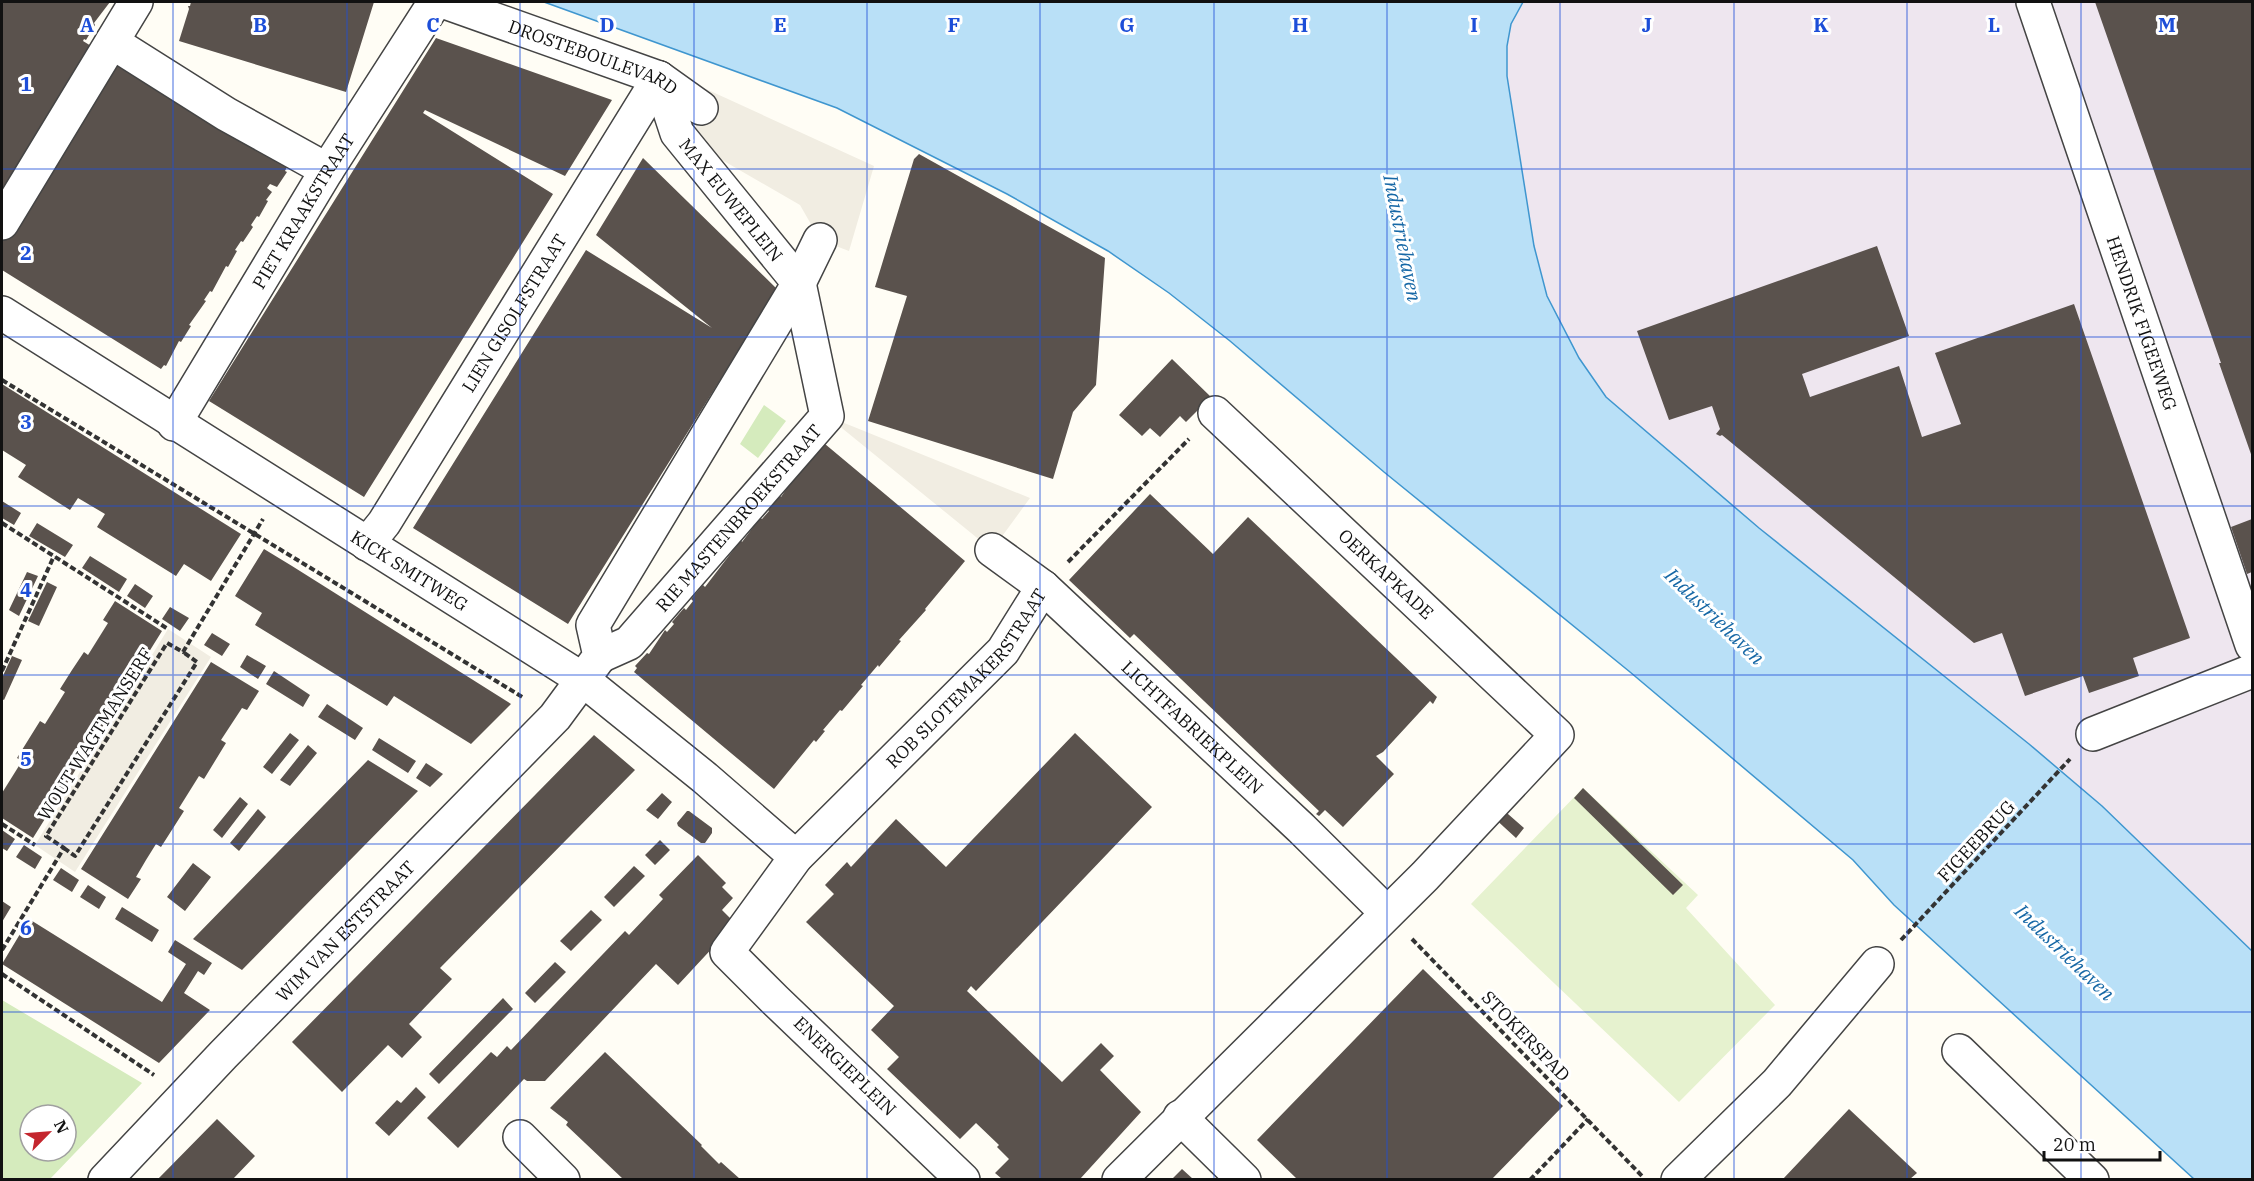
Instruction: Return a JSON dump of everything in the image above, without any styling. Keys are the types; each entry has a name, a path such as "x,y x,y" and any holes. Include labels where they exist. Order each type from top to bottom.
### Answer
{"street":[{"path":"2,224 136,2"},
{"name":"PIET KRAAKSTRAAT","path":"174,423 327,170 435,2"},
{"name":"DROSTEBOULEVARD","path":"445,2 659,78 701,108"},
{"name":"HENDRIK FIGEEWEG","path":"2033,2 2253,645"},
{"path":"112,42 226,114 327,170"},
{"name":"MAX EUWEPLEIN","path":"659,78 677,133 800,283"},
{"name":"LIEN GISOLFSTRAAT","path":"367,544 384,524 659,78"},
{"path":"591,668 594,625 800,283 820,240"},
{"name":"RIE MASTENBROEKSTRAAT","path":"591,668 629,643 826,416 800,283"},
{"name":"KICK SMITWEG","path":"2,313 367,544 591,668 705,778 796,857"},
{"name":"OERKAPKADE","path":"1215,413 1557,735 1425,876 1387,913"},
{"name":"LICHTFABRIEKPLEIN","path":"992,550 1043,587 1301,828 1387,913"},
{"name":"ROB SLOTEMAKERSTRAAT","path":"727,952 796,857 1003,651 1043,587"},
{"name":"WIM VAN ESTSTRAAT","path":"105,1179 555,717 591,668"},
{"path":"2093,734 2253,671"},
{"path":"1119,1179 1387,913"},
{"name":"ENERGIEPLEIN","path":"727,952 963,1179"},
{"path":"1678,1179 1778,1083 1876,964"},
{"path":"1959,1051 2092,1179"},
{"path":"1180,1117 1244,1179"},
{"path":"520,1137 563,1179"}],"path":[{"path":"2,380 555,717"},
{"name":"ROB SLOTEMAKERSTRAAT","path":"1043,587 1215,413"},
{"path":"2,523 168,629"},
{"name":"WOUT WAGTMANSERF","path":"183,652 253,535"},
{"path":"2,671 54,556"},
{"name":"WOUT WAGTMANSERF","path":"167,643 196,662 75,856 64,848 46,836 167,643"},
{"name":"FIGEEBRUG","path":"1876,964 1927,914 2093,734"},
{"path":"2,824 35,845"},
{"name":"WOUT WAGTMANSERF","path":"2,950 64,848"},
{"name":"STOKERSPAD","path":"1387,913 1646,1179"},
{"path":"2,974 184,1096"},
{"path":"1530,1179 1588,1119"}],"shaded area":[{"path":"1473,2 2252,2 2252,1098 1487,388"},
{"path":"706,89 874,166 849,251 820,240 800,205 691,142"},
{"path":"827,416 1030,498 992,550"},
{"path":"168,629 211,657 75,872 35,845"}],"green space":[{"path":"764,405 786,421 758,458 740,444"},
{"path":"1583,788 1698,895 1686,908 1775,1005 1679,1102 1471,904"},
{"path":"2,1000 142,1083 78,1150 78,1103 18,1103 18,1163 65,1163 50,1179 2,1179"}],"water":[{"name":"Industriehaven","path":"544,2 1523,2 1511,24 1507,46 1507,76 1534,246 1547,296 1579,358 1606,397 1759,528 2029,744 2102,806 2252,951 2252,1179 2194,1179 1894,905 1853,860 1630,672 1169,293 1108,251 1007,194 837,108"}],"building":[{"path":"2,2 110,2 94,23 86,40 83,41 287,167 285,171 287,172 277,187 270,184 267,188 272,192 259,217 257,216 251,225 253,227 235,250 237,251 228,267 226,266 212,292 210,291 204,300 206,301 189,325 191,326 181,342 179,341 166,366 164,365 161,369 2,270"},
{"path":"191,2 374,2 346,92 179,41"},
{"path":"2095,2 2252,2 2252,457 2219,363 2221,363"},
{"path":"436,38 612,100 565,176 425,110 423,113 553,194 364,497 209,401"},
{"path":"919,154 1105,258 1096,385 1073,412 1053,479 868,421 907,296 875,287 914,159"},
{"path":"643,158 777,289 568,624 413,528 586,250 712,328 596,235"},
{"path":"1877,246 1909,336 1802,374 1810,397 1899,366 1922,437 1961,424 1935,353 2074,304 2190,638 2133,658 2139,676 2089,693 2083,676 2025,696 2002,633 1974,643 1722,435 1716,434 1720,429 1712,406 1669,420 1637,331"},
{"path":"1172,359 1211,397 1186,422 1180,416 1160,437 1150,428 1142,436 1119,415"},
{"path":"2,384 241,534 211,581 184,564 176,576 97,527 105,514 78,498 70,510 18,477 26,465 2,450"},
{"path":"825,444 965,561 899,640 901,641 879,667 878,665 861,685 863,686 774,789 634,672 637,668 635,666 647,653 649,654 665,630 667,632 674,624 672,622 693,601 691,599 703,585 705,587 741,540 742,542 760,518 762,519 769,511 767,509 779,495 781,497 786,487 810,462 808,460 820,446 822,448"},
{"path":"1150,494 1213,554 1248,517 1437,697 1433,704 1430,701 1383,752 1376,756 1394,774 1343,827 1325,810 1319,816 1316,814 1319,811 1134,634 1130,638 1069,580"},
{"path":"2,501 21,513 14,525 2,518"},
{"path":"2252,519 2252,572 2247,574 2231,527"},
{"path":"37,523 73,545 65,557 29,536"},
{"path":"264,549 511,704 471,744 394,696 387,706 255,625 262,613 235,596"},
{"path":"90,556 127,579 119,592 82,568"},
{"path":"27,572 38,576 19,616 9,610"},
{"path":"47,582 57,587 39,626 28,621"},
{"path":"135,584 153,596 145,608 127,596"},
{"path":"115,601 162,631 33,838 2,818 2,793 22,761 17,758 40,721 45,724 65,692 60,689 84,652 88,655 108,623 103,620"},
{"path":"170,607 189,618 180,631 162,619"},
{"path":"212,633 230,644 222,656 204,645"},
{"path":"247,655 266,666 258,679 240,667"},
{"path":"12,656 22,660 4,700 2,699 2,678"},
{"path":"211,662 259,691 247,710 242,708 221,740 226,743 204,779 199,776 179,808 184,811 161,847 156,844 136,877 141,879 128,899 81,869"},
{"path":"274,671 310,695 303,707 266,684"},
{"path":"327,704 363,728 355,740 318,717"},
{"path":"290,733 299,740 272,774 263,767"},
{"path":"1075,733 1152,807 976,991 971,986 967,991 1062,1082 1101,1043 1114,1056 1100,1070 1141,1112 1080,1179 1002,1179 995,1173 1009,1159 997,1147 999,1145 976,1123 960,1139 887,1069 899,1057 871,1030 894,1006 806,922 834,894 825,885 847,862 851,867 896,819 946,867"},
{"path":"594,735 635,770 440,968 452,979 409,1024 422,1037 402,1058 388,1045 342,1092 292,1042"},
{"path":"379,738 416,761 408,773 372,750"},
{"path":"308,745 317,753 290,786 280,780"},
{"path":"368,760 418,791 242,970 193,939"},
{"path":"426,763 443,774 430,787 416,778"},
{"path":"1583,788 1683,885 1673,895 1574,798"},
{"path":"662,793 672,802 658,819 646,810"},
{"path":"240,797 248,804 222,838 213,830"},
{"path":"1500,807 1524,828 1516,838 1492,816"},
{"path":"258,809 266,817 239,851 230,843"},
{"path":"687,811 712,828 712,833 705,843 701,843 678,826 677,823"},
{"path":"2,830 15,839 7,851 2,848"},
{"path":"660,840 670,850 655,865 645,855"},
{"path":"24,845 42,857 35,869 16,857"},
{"path":"698,855 726,883 722,887 733,898 722,910 731,919 731,928 678,985 656,964 545,1081 524,1079 458,1148 427,1118 491,1052 497,1057 507,1046 511,1050 625,931 629,935 663,899 659,895"},
{"path":"193,863 211,877 185,911 167,897"},
{"path":"634,866 645,876 614,907 604,897"},
{"path":"61,868 79,880 72,892 53,880"},
{"path":"88,885 106,897 99,909 80,897"},
{"path":"2,901 11,907 2,922"},
{"path":"122,907 159,930 152,942 115,919"},
{"path":"591,910 602,920 571,951 560,941"},
{"path":"29,919 162,1002 186,964 168,952 175,940 212,963 204,975 198,971 184,993 210,1010 159,1063 2,964"},
{"path":"555,962 566,972 535,1003 525,993"},
{"path":"1423,969 1563,1106 1492,1179 1297,1179 1257,1140"},
{"path":"503,998 513,1009 439,1084 429,1074"},
{"path":"605,1052 719,1164 721,1162 740,1179 623,1179 566,1125 568,1122 550,1108"},
{"path":"416,1087 426,1097 389,1136 375,1123 397,1100 401,1103"},
{"path":"1849,1109 1917,1173 1910,1179 1783,1179"},
{"path":"217,1119 255,1156 233,1179 158,1179"},
{"path":"1182,1169 1193,1179 1172,1179"}]}
